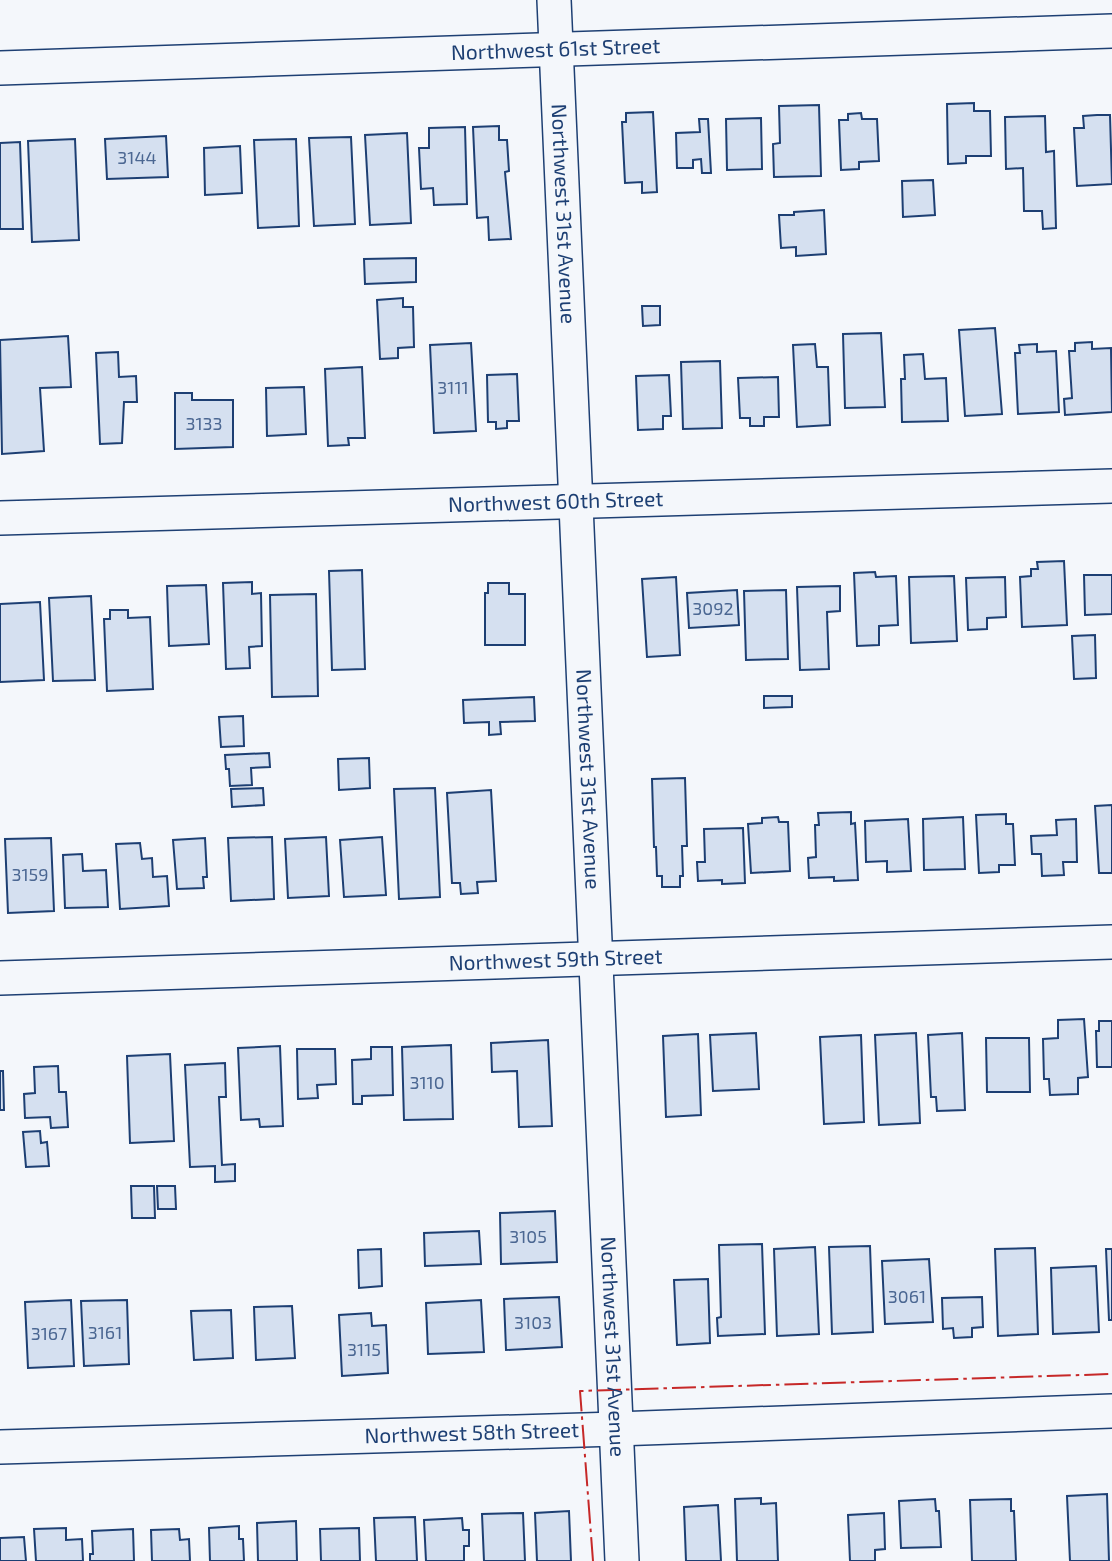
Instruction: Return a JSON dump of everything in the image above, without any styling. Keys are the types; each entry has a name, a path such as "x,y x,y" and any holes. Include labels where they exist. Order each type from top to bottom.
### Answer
{"street":[{"name":"Northwest 31st Avenue","path":"554,0 622,1561"},
{"name":"Northwest 61st Street","path":"0,68 1112,31"},
{"name":"Northwest 60th Street","path":"0,518 1112,486"},
{"name":"Northwest 59th Street","path":"0,978 1112,942"},
{"name":"Northwest 58th Street","path":"0,1447 1112,1411"}],"building":[{"path":"974,103 974,111 990,111 991,156 966,156 966,163 948,164 947,104"},
{"path":"819,105 821,176 774,177 773,144 780,143 779,106"},
{"path":"653,112 657,192 642,193 642,182 625,183 622,122 626,122 626,113"},
{"path":"861,113 862,119 877,119 879,161 859,162 859,169 841,170 839,120 848,120 848,114"},
{"path":"1110,115 1112,184 1077,186 1074,128 1084,128 1083,116"},
{"path":"1045,116 1046,152 1054,151 1056,228 1043,229 1042,211 1024,211 1023,168 1006,169 1005,117"},
{"path":"761,118 762,169 727,170 726,119"},
{"path":"699,119 708,119 711,173 702,173 701,159 693,160 693,168 677,168 676,133 700,132"},
{"path":"499,126 499,140 507,140 509,171 505,172 511,239 489,240 488,217 477,218 473,127"},
{"path":"465,127 467,204 434,205 433,188 421,189 419,148 429,148 429,128"},
{"path":"407,133 411,223 370,225 365,135"},
{"path":"166,136 168,177 107,179 105,139"},
{"path":"351,137 355,224 314,226 309,138"},
{"path":"75,139 79,240 32,242 28,141"},
{"path":"296,139 299,226 258,228 254,140"},
{"path":"20,142 23,229 0,229 0,143"},
{"path":"240,146 242,193 205,195 204,148"},
{"path":"933,180 935,215 903,217 902,181"},
{"path":"824,210 826,254 796,256 796,247 781,248 779,215"},
{"path":"416,258 416,282 365,284 364,259"},
{"path":"403,298 403,307 413,307 414,347 398,348 398,358 380,359 377,300"},
{"path":"642,306 660,306 660,325 643,326"},
{"path":"995,328 1002,414 965,416 959,330"},
{"path":"881,333 885,407 845,408 843,334"},
{"path":"68,336 71,387 40,388 44,451 2,454 0,340"},
{"path":"1092,342 1092,349 1111,348 1112,412 1065,415 1064,399 1072,398 1069,351 1075,351 1075,343"},
{"path":"471,343 476,431 434,433 430,345"},
{"path":"815,344 817,367 828,367 830,425 797,427 793,345"},
{"path":"1037,344 1037,352 1056,351 1059,412 1018,414 1015,353 1020,353 1019,345"},
{"path":"118,352 119,377 136,376 137,402 124,402 122,443 100,444 96,353"},
{"path":"923,354 925,379 946,378 948,421 902,422 901,379 905,379 904,355"},
{"path":"720,361 722,428 683,429 681,362"},
{"path":"362,367 365,438 348,438 349,445 328,446 325,369"},
{"path":"517,374 519,421 507,421 507,428 496,429 496,422 488,422 487,375"},
{"path":"669,375 671,416 663,416 663,429 638,430 636,376"},
{"path":"778,377 779,417 764,417 764,426 750,426 750,418 740,418 738,378"},
{"path":"304,387 306,434 267,436 266,388"},
{"path":"175,393 192,393 192,400 233,400 233,447 175,449"},
{"path":"1064,561 1067,625 1022,627 1020,577 1031,576 1031,569 1038,569 1037,562"},
{"path":"362,570 365,669 332,670 329,571"},
{"path":"875,572 876,577 896,576 898,625 879,626 879,645 857,646 854,573"},
{"path":"1084,575 1112,575 1112,614 1085,615"},
{"path":"954,576 957,641 911,643 909,577"},
{"path":"676,577 680,655 647,657 642,579"},
{"path":"1005,577 1006,617 987,618 987,629 968,630 966,578"},
{"path":"252,582 252,594 261,593 262,646 249,647 250,668 226,669 223,583"},
{"path":"488,583 509,583 509,594 525,594 525,645 485,645 485,593 488,593"},
{"path":"206,585 209,644 169,646 167,586"},
{"path":"840,586 840,611 827,612 829,669 800,670 797,587"},
{"path":"737,590 739,625 689,628 687,593"},
{"path":"786,590 788,659 746,660 744,591"},
{"path":"316,594 318,696 272,697 270,595"},
{"path":"91,596 95,680 53,681 49,598"},
{"path":"40,602 44,680 0,682 0,604"},
{"path":"110,610 128,610 128,618 150,617 153,689 107,691 104,619 110,619"},
{"path":"1095,635 1096,678 1074,679 1072,636"},
{"path":"764,696 792,696 792,707 764,708"},
{"path":"534,697 535,721 500,722 501,734 489,735 489,722 464,723 463,700"},
{"path":"243,716 244,746 221,747 219,717"},
{"path":"269,753 270,767 251,768 252,785 230,786 225,755"},
{"path":"369,758 370,788 339,790 338,759"},
{"path":"685,778 687,846 682,846 683,876 680,876 680,887 662,887 662,876 657,876 654,847 652,779"},
{"path":"263,788 264,805 232,807 231,789"},
{"path":"435,788 440,897 399,899 394,789"},
{"path":"491,790 496,881 477,882 478,893 461,894 460,883 452,883 447,793"},
{"path":"1112,805 1112,873 1099,873 1095,806"},
{"path":"851,812 851,824 855,823 858,880 809,878 808,858 816,857 815,825 819,825 818,813"},
{"path":"1006,814 1006,824 1013,824 1015,865 999,865 999,872 979,873 976,815"},
{"path":"778,817 779,822 788,822 790,871 751,873 748,824 762,823 762,818"},
{"path":"963,817 965,869 924,870 923,819"},
{"path":"908,819 911,871 887,872 887,861 866,862 865,821"},
{"path":"1076,819 1077,862 1063,862 1064,875 1042,876 1041,854 1032,854 1031,836 1057,835 1056,820"},
{"path":"743,828 745,883 698,881 697,862 705,862 704,829"},
{"path":"272,837 274,899 231,901 228,838"},
{"path":"326,837 329,896 288,898 285,839"},
{"path":"382,837 386,895 344,897 340,840"},
{"path":"51,838 54,911 8,913 5,839"},
{"path":"205,838 207,877 203,877 204,888 177,889 173,840"},
{"path":"140,843 142,859 152,858 153,877 167,876 169,906 120,909 116,844"},
{"path":"82,854 83,871 106,870 108,907 65,908 63,855"},
{"path":"1084,1019 1088,1077 1078,1078 1078,1094 1050,1095 1049,1079 1044,1079 1043,1039 1058,1038 1058,1020"},
{"path":"1099,1021 1112,1021 1112,1067 1097,1067 1096,1031 1099,1031"},
{"path":"756,1033 759,1089 713,1091 710,1035"},
{"path":"916,1033 920,1123 879,1125 875,1035"},
{"path":"962,1033 965,1110 937,1111 936,1097 931,1097 928,1035"},
{"path":"698,1034 701,1115 666,1117 663,1036"},
{"path":"861,1035 864,1122 824,1124 820,1037"},
{"path":"986,1038 1029,1038 1030,1092 987,1092"},
{"path":"548,1040 552,1126 519,1127 517,1071 492,1072 491,1043"},
{"path":"451,1045 453,1119 404,1120 402,1047"},
{"path":"280,1046 283,1126 260,1127 259,1119 241,1120 238,1048"},
{"path":"371,1047 392,1047 393,1095 362,1096 362,1104 353,1104 352,1060 371,1059"},
{"path":"297,1049 335,1049 336,1084 317,1085 318,1098 298,1099"},
{"path":"170,1054 174,1141 130,1143 127,1056"},
{"path":"225,1063 226,1097 219,1097 222,1165 235,1164 235,1181 215,1182 215,1166 190,1167 185,1065"},
{"path":"58,1066 59,1092 66,1092 68,1127 51,1128 50,1117 25,1118 24,1094 35,1093 34,1067"},
{"path":"0,1071 3,1071 4,1110 0,1110"},
{"path":"40,1131 41,1143 47,1142 49,1166 26,1167 23,1132"},
{"path":"131,1186 154,1186 155,1218 132,1218"},
{"path":"157,1186 175,1186 176,1209 158,1209"},
{"path":"555,1211 557,1262 501,1264 500,1213"},
{"path":"479,1231 481,1264 425,1266 424,1233"},
{"path":"762,1244 765,1334 718,1336 717,1318 721,1317 719,1245"},
{"path":"870,1246 873,1332 832,1334 829,1247"},
{"path":"815,1247 819,1334 777,1336 774,1249"},
{"path":"1035,1248 1038,1334 998,1336 995,1249"},
{"path":"381,1249 382,1286 359,1288 358,1250"},
{"path":"1106,1249 1112,1249 1112,1320 1109,1320"},
{"path":"929,1259 933,1322 885,1324 882,1261"},
{"path":"1096,1266 1099,1332 1053,1334 1051,1268"},
{"path":"708,1279 710,1343 677,1345 674,1280"},
{"path":"559,1297 562,1347 506,1350 504,1299"},
{"path":"982,1297 983,1327 972,1328 972,1337 954,1338 953,1328 943,1329 942,1298"},
{"path":"71,1300 74,1366 28,1368 25,1302"},
{"path":"127,1300 129,1364 84,1366 81,1301"},
{"path":"481,1300 484,1352 428,1354 426,1303"},
{"path":"292,1306 295,1358 256,1360 254,1307"},
{"path":"231,1310 233,1358 194,1360 191,1311"},
{"path":"371,1313 372,1326 386,1325 388,1373 342,1376 339,1315"},
{"path":"1107,1494 1109,1561 1070,1561 1067,1496"},
{"path":"761,1498 761,1504 776,1503 778,1561 737,1561 735,1499"},
{"path":"935,1499 936,1511 939,1511 941,1547 901,1548 899,1501"},
{"path":"1011,1499 1016,1561 972,1561 970,1500"},
{"path":"718,1505 721,1561 686,1561 684,1507"},
{"path":"569,1511 571,1561 537,1561 535,1513"},
{"path":"523,1513 525,1561 484,1561 482,1514"},
{"path":"884,1513 885,1549 875,1550 875,1561 850,1561 848,1515"},
{"path":"415,1517 417,1561 376,1561 374,1518"},
{"path":"462,1518 463,1530 469,1530 469,1546 464,1546 464,1561 426,1561 424,1520"},
{"path":"296,1521 297,1561 258,1561 257,1523"},
{"path":"239,1526 239,1539 243,1539 244,1561 210,1561 209,1528"},
{"path":"66,1528 66,1540 82,1539 83,1561 36,1561 34,1529"},
{"path":"359,1528 360,1561 321,1561 320,1529"},
{"path":"133,1529 134,1561 90,1561 90,1554 93,1554 92,1531"},
{"path":"179,1529 180,1540 189,1539 190,1561 152,1561 151,1530"},
{"path":"24,1537 26,1561 0,1561 0,1538"}],"power":[{"path":"593,1561 580,1391 1112,1374"}]}
